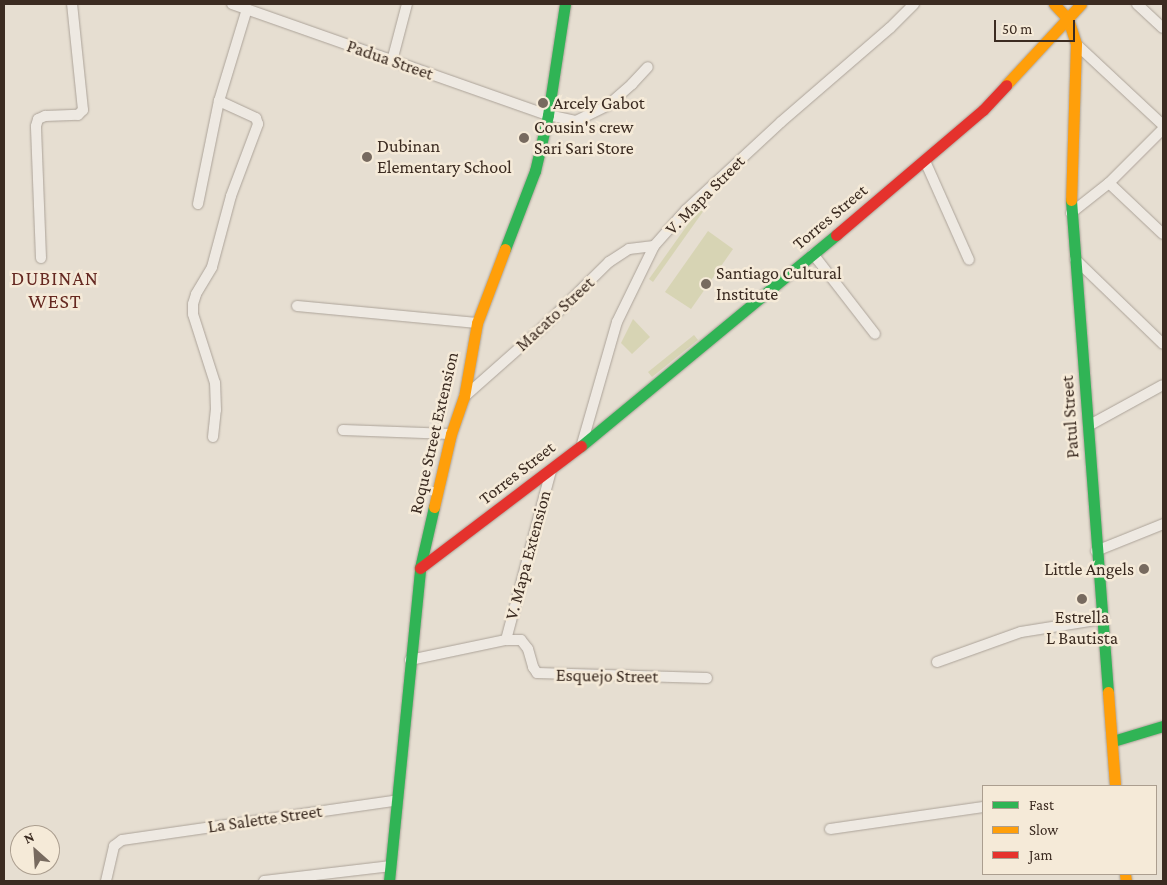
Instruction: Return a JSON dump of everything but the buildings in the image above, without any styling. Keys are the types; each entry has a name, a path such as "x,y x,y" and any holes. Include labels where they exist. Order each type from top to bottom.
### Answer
{"street":[{"path":"41,258 36,126 38,119 45,116 78,114 83,110 72,4"},
{"name":"Padua Street","path":"232,4 548,115 576,121 607,106 632,84 648,66"},
{"path":"392,61 407,4"},
{"name":"Roque Street Extension","path":"389,881 420,568 452,434 464,397 477,322 535,171 548,115 565,4"},
{"name":"V. Mapa Street","path":"582,444 617,322 654,246 686,210 781,122 890,28 914,4"},
{"path":"1054,4 1068,19"},
{"name":"Torres Street","path":"420,568 550,471 925,161 983,110 1081,4"},
{"path":"1137,4 1163,28"},
{"path":"198,204 219,101 247,9"},
{"name":"Patul Street","path":"1068,19 1076,44 1071,213 1115,785"},
{"path":"1076,44 1163,125"},
{"path":"213,436 216,410 215,383 193,314 193,304 196,294 212,267 231,196 258,124 256,118 219,101"},
{"path":"1071,213 1108,183 1163,129"},
{"path":"925,161 969,260"},
{"path":"1108,183 1163,234"},
{"name":"Macato Street","path":"464,397 543,327 609,262 629,249 654,246"},
{"path":"813,254 875,334"},
{"path":"1076,259 1163,344"},
{"path":"297,306 477,322"},
{"path":"1088,426 1163,385"},
{"path":"344,430 452,434"},
{"name":"V. Mapa Extension","path":"506,640 550,471"},
{"path":"1096,550 1163,524"},
{"path":"937,662 1021,632 1102,619"},
{"path":"410,660 506,640"},
{"name":"Esquejo Street","path":"506,640 524,642 534,670 543,674 707,678"},
{"path":"1113,741 1163,726"},
{"name":"La Salette Street","path":"106,881 114,846 122,840 398,800"},
{"path":"830,829 982,807"},
{"path":"264,881 391,866"}],"shaded area":[{"path":"703,203 707,206 653,282 649,279"},
{"path":"708,231 733,249 691,309 665,292"},
{"path":"633,319 650,337 632,354 621,343"},
{"path":"694,335 698,340 652,377 648,372"}],"traffic: fast":[{"path":"505,249 535,171 548,115 565,4"},
{"path":"1071,200 1108,692"},
{"path":"581,446 836,235"},
{"path":"389,881 420,568 434,507"},
{"path":"1113,741 1163,726"}],"traffic: slow":[{"path":"1054,4 1068,19 1076,44 1071,200"},
{"path":"1006,85 1081,4"},
{"path":"434,507 451,434 464,397 477,323 505,249"},
{"path":"1108,692 1115,785"},
{"path":"1125,875 1126,881"}],"traffic: jam":[{"path":"836,235 983,110 1006,85"},
{"path":"420,568 581,446"}],"place":[{"name":"Arcely Gabot","path":"543,103"},
{"name":"Cousin's crew Sari Sari Store","path":"524,138"},
{"name":"Dubinan Elementary School","path":"367,157"},
{"name":"Santiago Cultural Institute","path":"706,284"},
{"name":"Little Angels","path":"1144,569"},
{"name":"Estrella L Bautista","path":"1082,599"}],"district":[{"name":"DUBINAN WEST","path":"55,290"}]}
